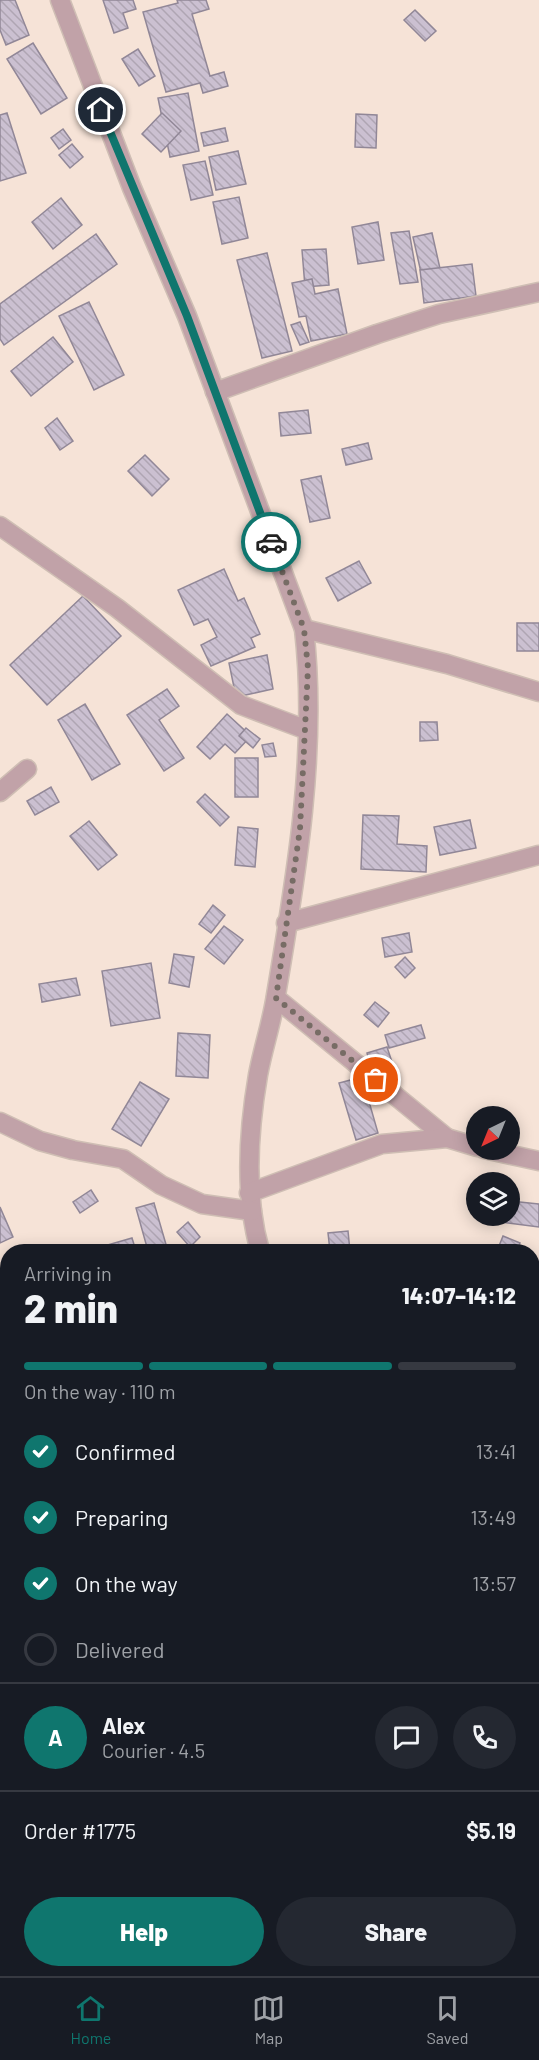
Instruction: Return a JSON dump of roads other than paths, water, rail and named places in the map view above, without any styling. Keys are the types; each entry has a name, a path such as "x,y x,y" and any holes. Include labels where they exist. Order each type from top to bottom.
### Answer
{"street":[{"path":"60,0 132,188 187,316 304,629 308,668 307,730 300,829 276,998 258,1076 249,1193 259,1244"},
{"path":"215,392 429,318 539,292"},
{"path":"0,526 117,608 241,705 307,730"},
{"path":"304,629 447,664 539,692"},
{"path":"0,792 27,769"},
{"path":"286,923 539,855"},
{"path":"276,998 447,1138"},
{"path":"0,1122 40,1142 123,1159 161,1185 202,1204 252,1211"},
{"path":"249,1193 382,1144 447,1138 466,1144"},
{"path":"520,1157 539,1161"}]}
